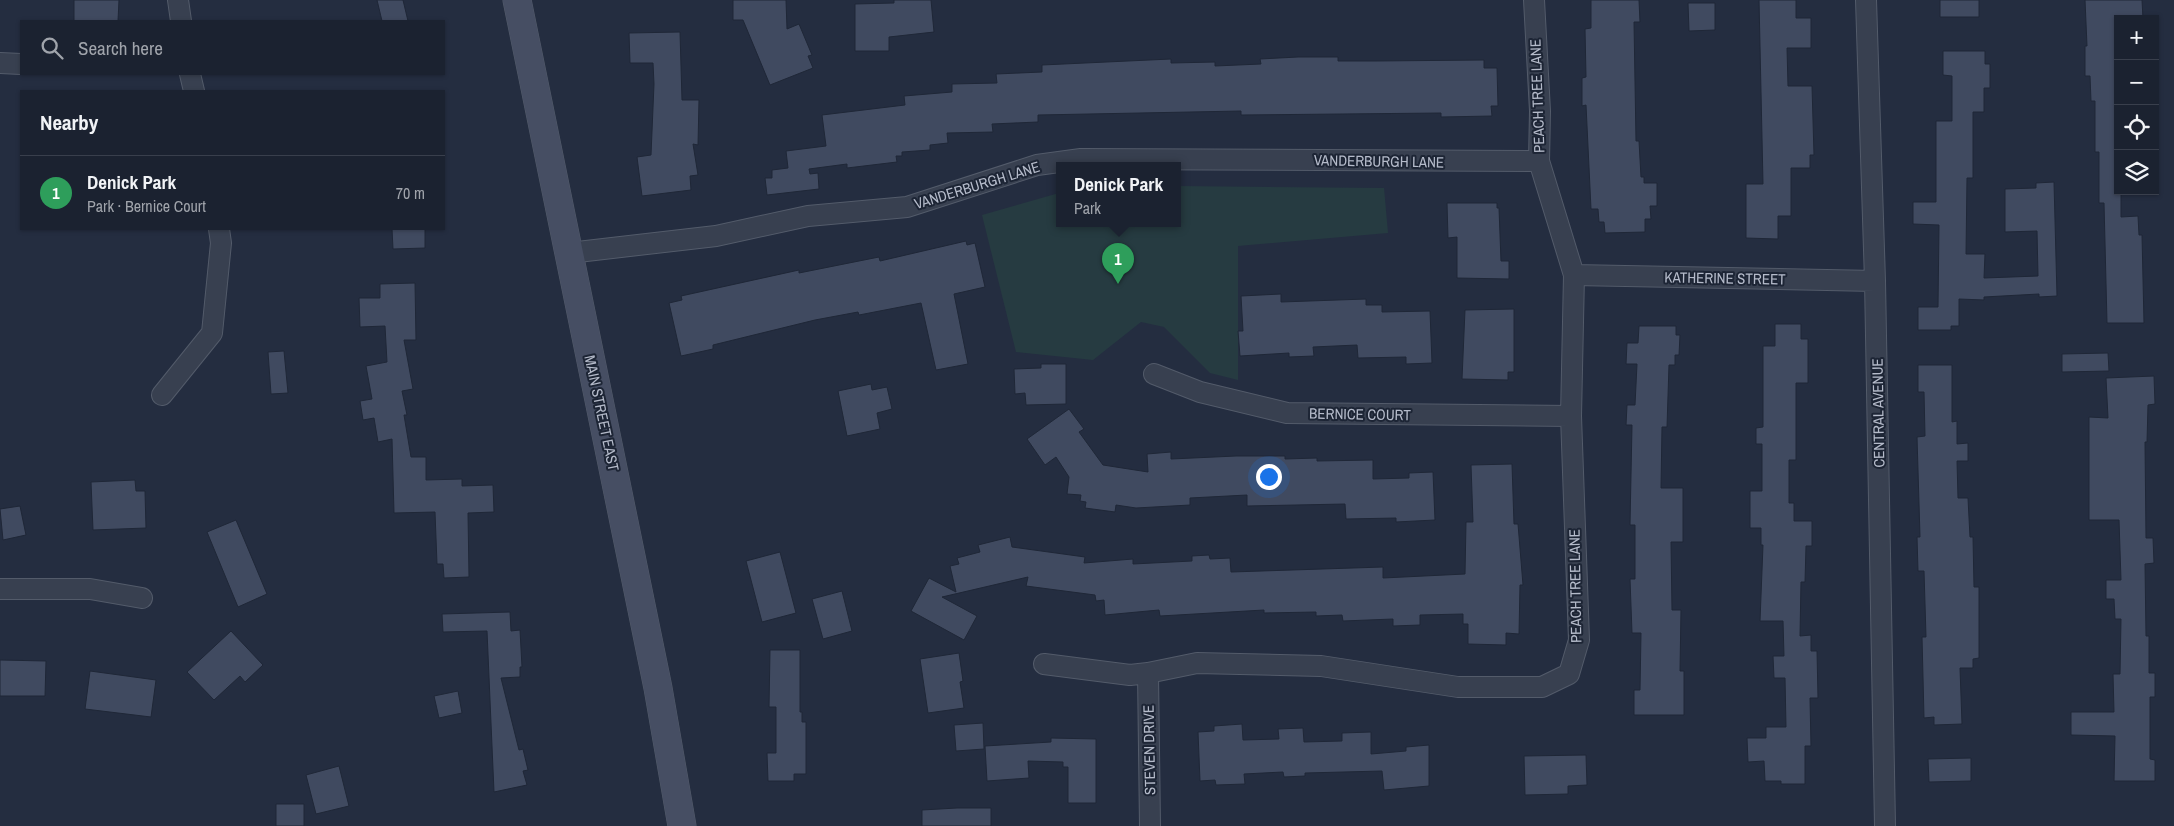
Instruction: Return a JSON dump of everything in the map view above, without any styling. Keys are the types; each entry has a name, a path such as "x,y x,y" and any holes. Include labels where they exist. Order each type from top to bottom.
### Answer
{"main road":[{"name":"MAIN STREET EAST","path":"517,0 658,688 682,826"}],"street":[{"path":"178,0 181,20"},
{"name":"PEACH TREE LANE","path":"1044,664 1130,675 1148,674 1197,663 1321,666 1458,687 1542,688 1570,674 1579,640 1571,416 1574,275 1539,160 1540,111 1534,0"},
{"name":"CENTRAL AVENUE","path":"1866,0 1875,281 1885,826"},
{"path":"0,63 20,64"},
{"path":"190,75 194,90"},
{"name":"VANDERBURGH LANE","path":"1059,162 1081,159 1539,160"},
{"name":"VANDERBURGH LANE","path":"569,253 716,236 808,216 907,207 1037,165 1056,162"},
{"path":"162,395 212,333 220,243 219,230"},
{"name":"KATHERINE STREET","path":"1574,275 1875,281"},
{"name":"BERNICE COURT","path":"1154,374 1200,392 1287,413 1571,416"},
{"path":"0,590 90,589 142,598"},
{"name":"STEVEN DRIVE","path":"1148,674 1150,826"}],"green space":[{"path":"1181,186 1384,188 1388,233 1238,246 1238,380 1210,373 1164,327 1141,322 1093,360 1016,352 982,215 1056,194 1056,227 1181,227"}],"building":[{"path":"74,0 119,0 118,20 74,20"},
{"path":"377,0 403,0 408,20 382,20"},
{"path":"733,0 786,0 787,29 799,24 812,55 808,56 813,68 770,85 743,20 733,20"},
{"path":"894,0 931,0 934,32 889,37 889,51 855,51 855,4 894,3"},
{"path":"1591,0 1639,0 1640,22 1634,22 1636,141 1639,141 1641,177 1644,177 1644,183 1657,183 1657,206 1650,206 1651,219 1645,219 1645,232 1605,233 1604,222 1599,222 1598,209 1591,209 1586,105 1582,106 1582,78 1586,77 1585,29 1591,28"},
{"path":"1759,0 1796,0 1796,18 1811,18 1811,48 1787,48 1788,86 1812,86 1814,155 1810,155 1810,168 1791,168 1791,216 1778,216 1778,239 1746,238 1746,184 1763,184"},
{"path":"1940,0 1979,0 1979,17 1940,17"},
{"path":"2085,0 2142,0 2143,15 2114,15 2114,195 2121,195 2121,217 2138,216 2139,235 2142,235 2144,323 2107,323 2104,203 2099,203 2099,152 2095,152 2095,101 2091,101 2090,76 2085,76 2085,46 2087,46"},
{"path":"1688,3 1715,3 1715,30 1689,31"},
{"path":"680,32 682,100 699,100 698,145 693,144 698,175 690,176 691,190 642,196 637,157 651,155 653,63 630,63 629,33"},
{"path":"1943,51 1985,51 1985,64 1990,64 1990,88 1984,88 1984,112 1973,112 1973,178 1967,178 1966,254 1985,254 1984,278 2038,276 2037,231 2005,232 2005,189 2036,188 2036,183 2054,182 2057,296 2039,297 2039,294 1984,297 1984,300 1959,299 1959,326 1951,326 1951,330 1918,330 1918,307 1938,307 1939,225 1913,224 1913,202 1936,202 1936,121 1952,121 1952,76 1943,75"},
{"path":"1338,57 1338,61 1484,60 1484,68 1497,68 1498,106 1491,106 1492,116 1441,117 1441,113 1241,115 1241,111 1038,115 1038,122 992,124 993,132 947,133 948,143 930,145 930,150 902,152 902,156 896,156 897,162 847,168 847,164 809,169 810,174 818,173 819,189 767,195 765,178 772,178 772,170 788,168 786,151 826,146 822,115 905,105 904,96 952,92 952,84 997,83 996,74 1042,72 1042,65 1171,59 1171,63 1215,62 1215,66 1261,64 1260,59"},
{"path":"1447,203 1497,203 1497,208 1499,208 1501,261 1509,261 1509,279 1457,278 1457,237 1448,238"},
{"path":"392,230 425,230 425,248 393,249"},
{"path":"966,241 967,245 975,243 985,287 954,294 968,364 936,370 921,303 859,315 858,312 815,320 713,345 713,349 681,356 669,303 682,300 681,296 799,270 799,273 879,257 880,261"},
{"path":"415,283 416,340 404,340 413,389 402,391 407,415 404,415 411,457 426,457 426,480 462,479 462,486 493,485 494,512 468,513 469,577 444,578 443,564 437,564 435,512 394,513 392,439 378,442 374,418 363,420 360,401 372,399 366,366 387,362 385,326 360,327 359,298 380,298 380,284"},
{"path":"1281,294 1281,302 1366,299 1366,305 1382,305 1382,312 1430,311 1432,363 1406,364 1406,357 1358,358 1357,345 1313,347 1314,356 1289,357 1289,353 1240,356 1238,331 1243,331 1241,296"},
{"path":"1514,309 1514,372 1508,372 1508,380 1462,379 1465,310"},
{"path":"1775,324 1801,324 1801,339 1808,339 1808,383 1796,383 1796,460 1789,460 1789,503 1794,503 1794,521 1812,521 1812,546 1806,546 1805,582 1801,582 1800,636 1811,635 1811,651 1817,651 1818,698 1810,698 1811,746 1805,746 1805,784 1781,784 1781,781 1765,781 1764,761 1748,762 1747,738 1766,738 1766,727 1786,727 1785,678 1774,678 1773,656 1784,656 1783,621 1760,621 1763,545 1761,545 1761,528 1750,528 1750,491 1762,491 1762,444 1756,444 1756,428 1763,427 1763,346 1775,346"},
{"path":"1639,326 1676,326 1676,335 1680,335 1679,355 1675,355 1675,365 1669,365 1667,427 1662,427 1661,488 1683,488 1683,542 1671,542 1672,610 1681,610 1680,671 1684,671 1684,715 1634,715 1634,690 1640,690 1641,633 1632,633 1630,579 1635,579 1635,525 1630,525 1632,425 1626,425 1627,405 1635,405 1637,364 1626,364 1627,343 1638,343"},
{"path":"284,351 288,393 271,394 268,352"},
{"path":"2108,353 2109,371 2062,372 2062,354"},
{"path":"1041,364 1066,364 1066,404 1026,405 1025,393 1015,394 1014,369 1041,368"},
{"path":"1918,365 1952,365 1952,422 1957,421 1957,444 1968,443 1968,461 1957,461 1958,498 1968,498 1970,537 1973,537 1974,587 1979,587 1979,658 1973,659 1973,668 1960,668 1962,724 1934,725 1934,717 1924,718 1922,637 1926,637 1924,571 1918,571 1917,537 1920,537 1917,437 1925,436 1924,392 1918,392"},
{"path":"2154,376 2155,404 2148,405 2147,442 2145,442 2146,538 2153,538 2154,563 2145,564 2146,636 2149,636 2149,673 2155,673 2155,697 2150,697 2150,759 2155,760 2155,781 2114,781 2115,736 2071,735 2071,712 2114,712 2113,674 2120,674 2121,619 2115,619 2114,599 2106,599 2106,580 2121,580 2119,520 2089,520 2089,417 2108,418 2106,378"},
{"path":"871,384 872,390 887,387 892,409 877,413 880,429 847,436 838,391"},
{"path":"1069,409 1084,429 1079,432 1103,465 1148,472 1147,454 1171,452 1171,459 1285,456 1285,459 1317,458 1317,461 1373,460 1373,479 1409,478 1409,473 1433,472 1435,520 1396,522 1396,518 1346,519 1345,504 1247,506 1247,495 1190,498 1190,505 1136,508 1116,505 1115,512 1085,508 1086,502 1080,501 1081,495 1067,494 1069,477 1056,457 1045,465 1027,439"},
{"path":"1512,464 1514,524 1518,524 1523,585 1520,585 1519,634 1506,633 1506,645 1468,644 1468,624 1463,624 1463,614 1420,615 1420,625 1393,626 1393,619 1343,621 1342,615 1316,616 1316,612 1264,613 1264,610 1160,616 1159,610 1105,615 1104,600 1096,601 1095,595 1026,586 1028,577 942,597 977,616 964,640 911,611 929,578 956,592 950,566 959,564 957,558 980,552 978,545 1010,537 1012,547 1085,557 1084,563 1133,559 1133,564 1192,561 1192,556 1209,555 1210,559 1230,558 1231,572 1383,567 1383,578 1465,574 1466,522 1473,522 1471,465"},
{"path":"135,480 136,491 145,491 146,528 93,530 91,482"},
{"path":"20,506 26,535 3,540 0,509"},
{"path":"236,520 267,594 238,607 207,532"},
{"path":"780,552 796,613 762,622 746,561"},
{"path":"842,591 852,631 823,639 812,599"},
{"path":"510,612 511,631 520,630 522,667 520,667 520,677 501,678 519,750 523,749 528,770 523,771 527,785 494,792 487,631 443,632 442,614"},
{"path":"231,631 263,665 245,682 240,676 214,700 187,672"},
{"path":"770,650 800,650 800,712 802,712 802,722 806,722 806,774 794,774 794,781 768,781 767,753 776,753 776,707 769,707"},
{"path":"959,653 963,681 960,682 964,708 928,713 920,659"},
{"path":"0,660 46,661 45,696 0,696"},
{"path":"90,671 156,680 151,717 85,709"},
{"path":"458,691 462,713 439,718 434,696"},
{"path":"983,723 984,749 956,751 954,725"},
{"path":"1242,724 1243,740 1279,739 1278,729 1303,728 1304,742 1342,741 1342,733 1371,732 1371,754 1406,751 1406,747 1429,745 1429,786 1384,790 1382,771 1305,773 1305,776 1284,777 1283,772 1244,774 1245,784 1216,785 1215,780 1200,781 1198,732 1214,731 1214,726"},
{"path":"1051,738 1096,739 1096,803 1068,803 1068,767 1063,767 1063,762 1028,761 1029,778 987,781 985,746 1051,742"},
{"path":"1586,755 1587,785 1568,786 1568,794 1525,795 1524,756"},
{"path":"1971,758 1971,781 1929,782 1928,759"},
{"path":"339,766 349,806 316,814 306,775"},
{"path":"276,804 304,804 304,826 276,826"},
{"path":"991,808 991,826 922,826 922,810"}],"place":[{"name":"Denick Park","path":"1118,284"}]}
